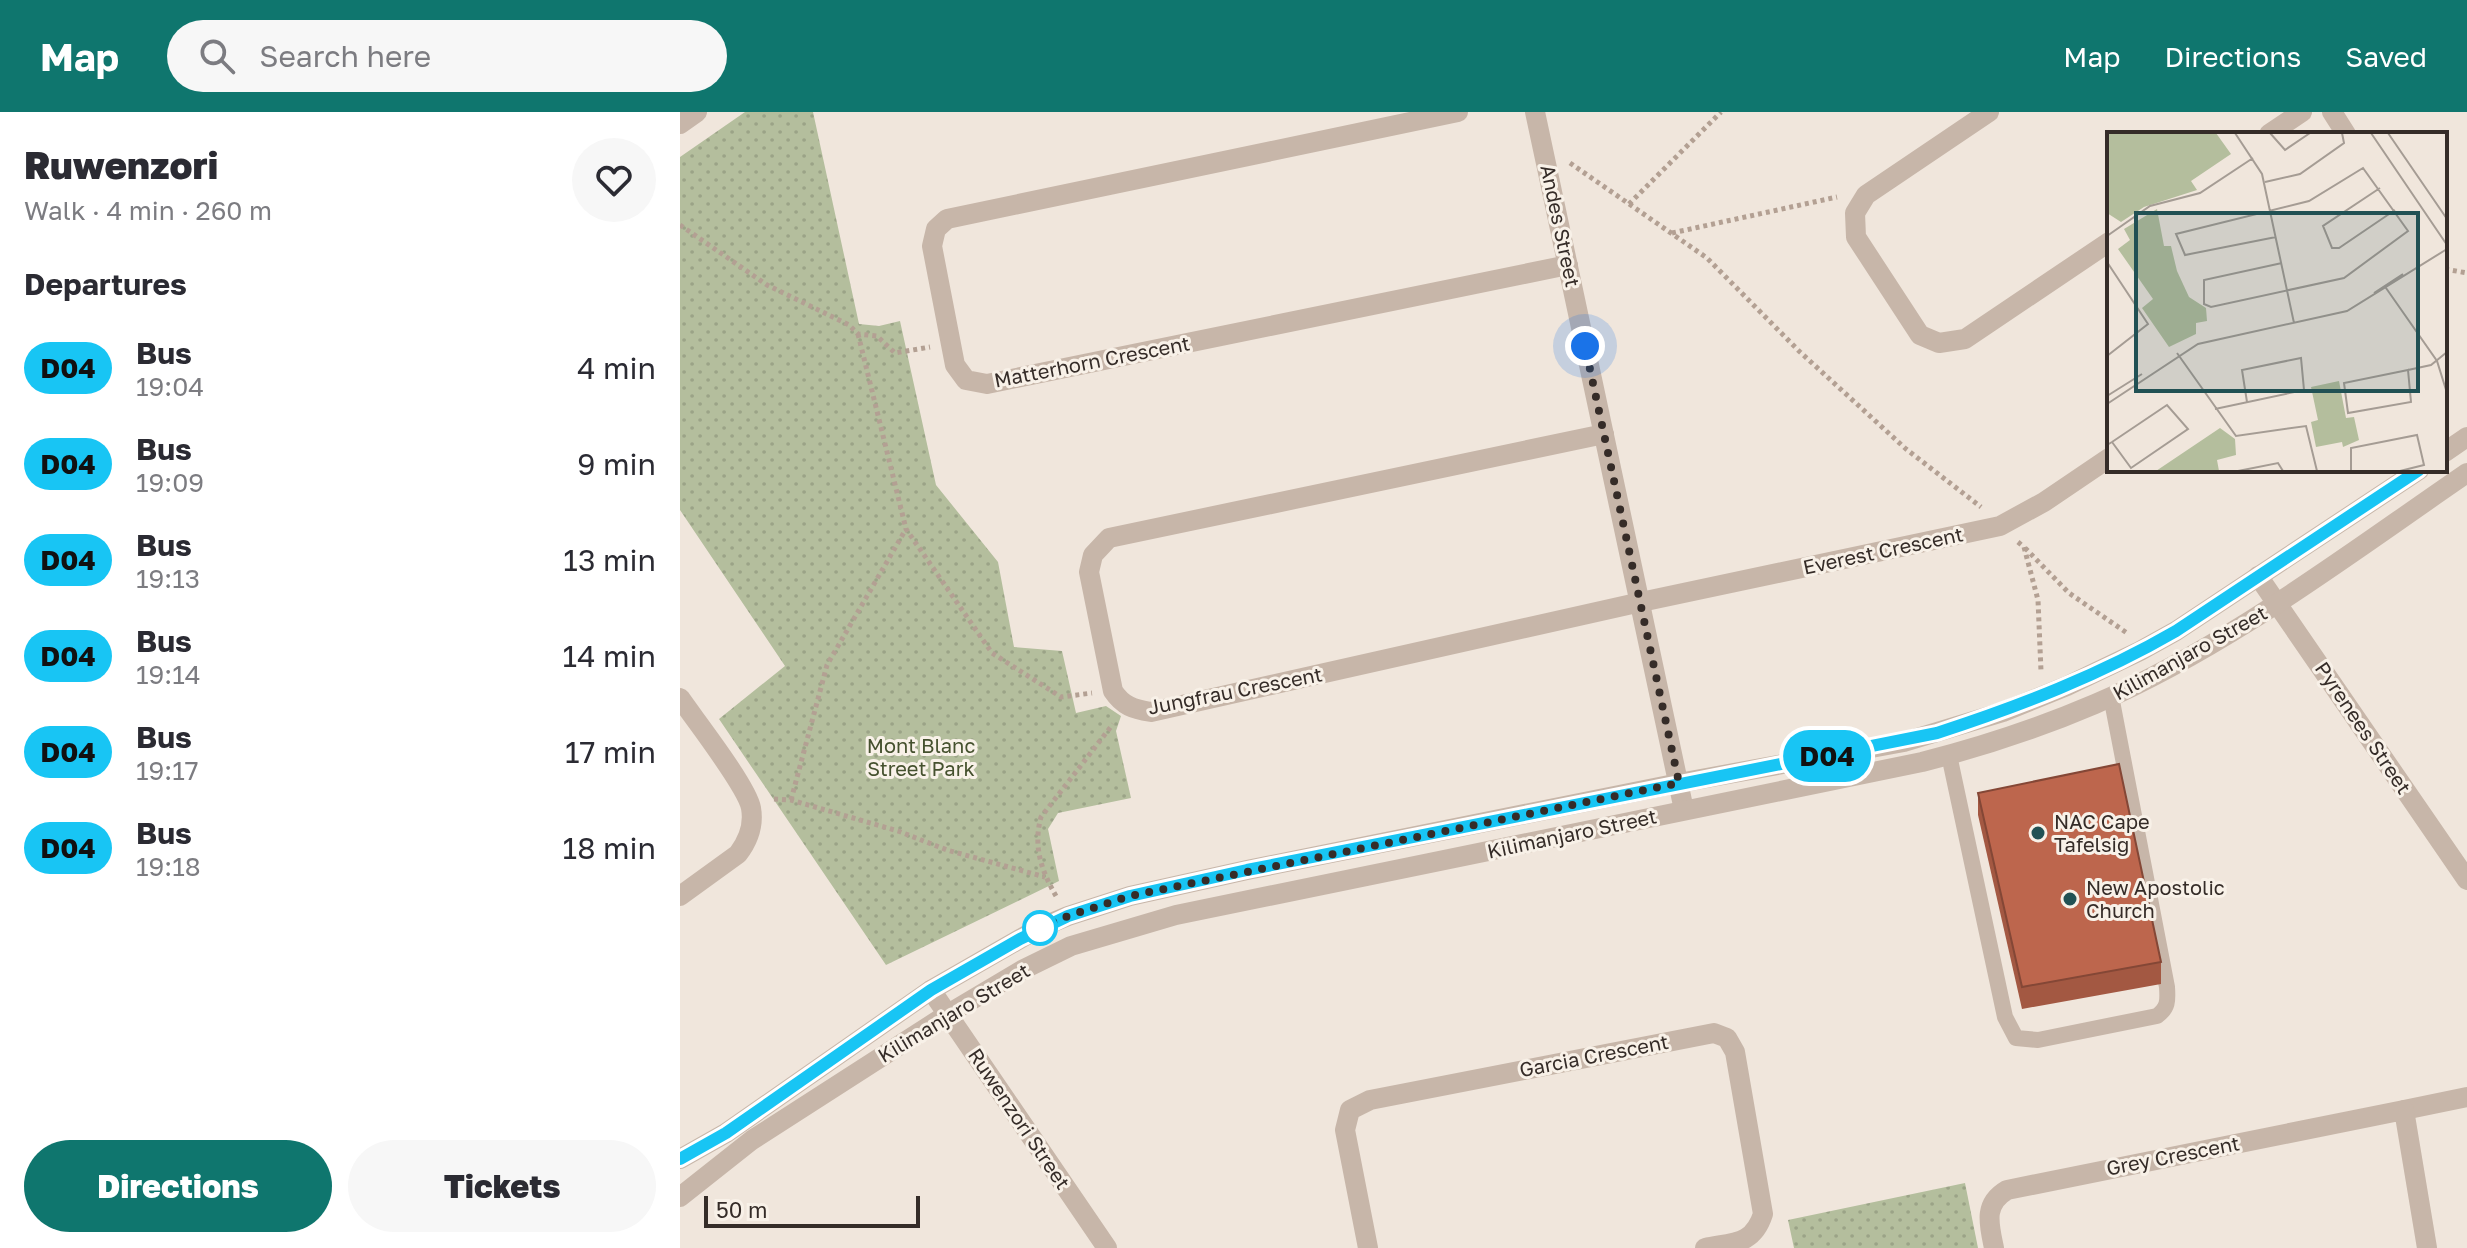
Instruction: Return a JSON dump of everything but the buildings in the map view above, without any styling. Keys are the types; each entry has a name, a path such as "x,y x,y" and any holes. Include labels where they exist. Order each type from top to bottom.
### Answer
{"street":[{"path":"680,124 697,112"},
{"name":"Matterhorn Crescent","path":"1458,112 947,219 936,229 932,246 955,365 966,380 987,384 1568,265"},
{"name":"Andes Street","path":"1535,112 1684,810"},
{"path":"1989,112 1866,195 1855,213 1856,237 1920,335 1939,343 1965,339 2107,243"},
{"path":"2272,132 2302,112"},
{"path":"2332,112 2345,132"},
{"path":"1117,697 1089,572 1093,555 1109,538 1604,434"},
{"path":"2447,451 2467,437"},
{"name":"Everest Crescent","path":"1641,602 2000,526 2044,502 2107,459"},
{"name":"Kilimanjaro Street","path":"680,1159 726,1133 931,990 1039,928 1068,916 1130,896 1679,783 1904,742 2003,712 2140,651 2416,472"},
{"name":"Kilimanjaro Street","path":"680,1197 752,1140 948,1014 1022,970 1071,946 1176,915 1949,755 2019,735 2111,696 2171,666 2277,604 2467,473"},
{"name":"Pyrenees Street","path":"2258,576 2467,880"},
{"name":"Jungfrau Crescent","path":"1117,697 1135,710 1151,712 1641,602"},
{"path":"680,698 748,797 752,821 745,845 738,854 680,896"},
{"name":"Ruwenzori Street","path":"931,990 1107,1248"},
{"name":"Garcia Crescent","path":"1368,1248 1345,1130 1350,1110 1370,1100 1714,1033 1727,1038 1735,1052 1763,1214 1758,1229 1746,1239 1705,1248"},
{"name":"Grey Crescent","path":"1994,1248 1988,1214 1993,1202 2007,1190 2467,1097"},
{"path":"2404,1110 2427,1248"}],"lane":[{"path":"1949,755 2005,1017 2016,1038 2038,1040 2157,1016 2168,1001 2167,987 2111,696"}],"path":[{"path":"1629,204 1721,112"},
{"path":"1565,159 1707,258 1800,352 1906,449 1981,507"},
{"path":"1672,233 1839,197"},
{"path":"680,225 767,285 849,325 858,334 906,529 992,653 1061,697 1117,697 1118,718 1041,817 1036,833 1038,855 1045,877 1057,897"},
{"path":"2447,269 2467,273"},
{"path":"858,334 877,336 895,353 951,344"},
{"path":"791,800 827,665 906,529"},
{"path":"2014,539 2069,593 2130,636"},
{"path":"2024,547 2038,600 2042,678"},
{"path":"764,798 791,800 898,831 947,850 1045,877"}],"green space":[{"name":"Mont Blanc Street Park","path":"745,112 813,112 859,324 879,326 900,321 936,485 998,562 1014,647 1062,651 1076,713 1106,706 1121,716 1116,731 1131,798 1058,813 1048,829 1059,881 886,965 719,719 785,666 680,510 680,157"},
{"path":"1965,1183 1978,1248 1794,1248 1788,1220"}],"bus line":[{"name":"D04","path":"680,1159 726,1133 931,990 1039,928 1068,916 1130,896 1247,870 1679,783 1904,742 2003,712 2067,686 2176,631 2416,472"}],"place":[{"name":"NAC Cape Tafelsig","path":"2038,833"},
{"name":"New Apostolic Church","path":"2070,899"}],"route":[{"path":"1040,928 1130,896 1679,783 1585,346"}]}
